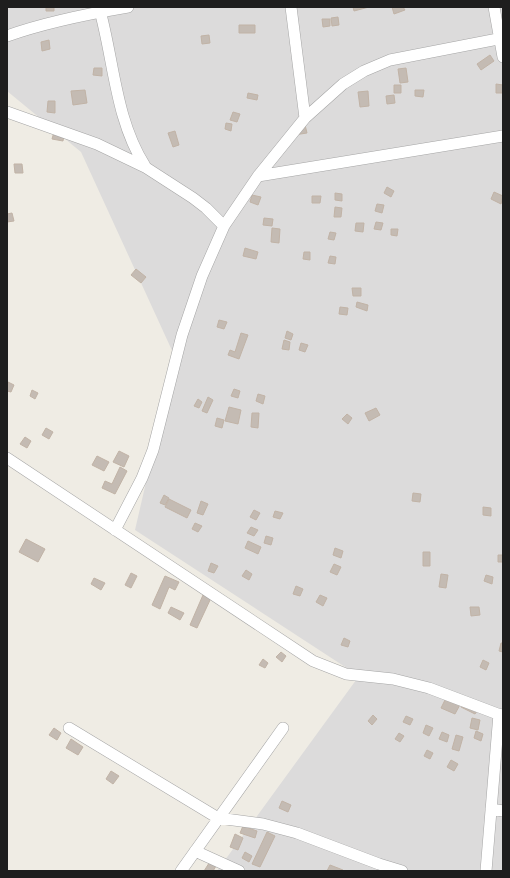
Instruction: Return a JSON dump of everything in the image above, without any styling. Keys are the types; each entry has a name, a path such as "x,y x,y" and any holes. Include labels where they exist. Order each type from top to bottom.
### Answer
{"street":[{"path":"7,36 32,27 100,9 128,7"},
{"path":"291,7 305,118"},
{"path":"494,7 502,38 503,57"},
{"path":"100,9 122,114 135,151 145,167"},
{"path":"115,530 142,478 153,450 182,335 202,276 224,226 258,176 305,118 343,84 364,71 390,60 502,38"},
{"path":"7,112 97,144 145,167 193,198 206,208 224,226"},
{"path":"258,176 503,136"},
{"path":"7,458 313,661 346,674 393,679 429,688 501,715 486,871"},
{"path":"69,728 218,818 263,824 290,831 377,867 402,871"},
{"path":"181,871 283,728"},
{"path":"491,809 503,811"},
{"path":"195,851 239,871"}],"shaded area":[{"path":"7,7 503,7 503,871 217,871 359,676 135,530 175,357 81,152 7,91"}],"building":[{"path":"46,7 54,7 54,11 46,11"},
{"path":"353,7 369,7 354,11"},
{"path":"392,7 403,7 405,10 394,14"},
{"path":"338,17 339,25 332,26 331,18"},
{"path":"322,19 330,19 330,26 323,27"},
{"path":"239,25 255,25 255,33 239,33"},
{"path":"209,35 210,43 202,44 201,36"},
{"path":"49,40 50,49 42,51 41,42"},
{"path":"490,55 494,61 481,70 477,64"},
{"path":"94,68 102,68 102,76 93,75"},
{"path":"406,68 408,82 400,83 398,69"},
{"path":"496,84 503,85 503,93 496,93"},
{"path":"394,85 401,85 401,93 394,93"},
{"path":"85,90 87,103 73,105 71,91"},
{"path":"415,90 424,90 423,97 415,96"},
{"path":"368,91 369,106 360,107 358,92"},
{"path":"248,93 258,95 257,100 247,98"},
{"path":"394,95 395,103 387,104 386,96"},
{"path":"48,101 55,101 55,113 47,112"},
{"path":"233,112 240,114 237,122 230,120"},
{"path":"226,123 232,124 231,131 225,129"},
{"path":"305,125 307,133 294,135"},
{"path":"175,131 179,145 173,147 168,133"},
{"path":"54,132 64,135 63,141 52,139"},
{"path":"14,164 22,164 23,173 15,173"},
{"path":"387,187 394,191 391,197 384,193"},
{"path":"494,192 503,196 501,204 491,199"},
{"path":"335,193 342,194 342,201 335,200"},
{"path":"252,195 261,197 258,205 250,202"},
{"path":"312,196 321,196 320,203 312,203"},
{"path":"377,204 384,205 382,213 375,211"},
{"path":"335,207 342,208 341,217 334,217"},
{"path":"12,213 14,221 7,222 7,214"},
{"path":"264,218 273,219 272,226 263,225"},
{"path":"376,222 383,223 381,230 374,229"},
{"path":"356,223 364,223 363,232 355,231"},
{"path":"272,228 280,229 279,243 271,242"},
{"path":"391,229 398,229 397,236 391,235"},
{"path":"330,232 336,233 334,240 328,239"},
{"path":"245,248 258,252 256,259 243,256"},
{"path":"304,252 310,252 310,260 303,259"},
{"path":"330,256 336,257 335,264 328,263"},
{"path":"136,269 146,277 141,283 131,275"},
{"path":"352,288 361,288 361,296 353,296"},
{"path":"357,302 368,305 367,311 356,307"},
{"path":"340,307 348,308 347,315 339,314"},
{"path":"219,320 227,322 224,329 217,327"},
{"path":"287,331 293,334 291,340 285,338"},
{"path":"241,333 248,335 239,359 228,355 230,350 235,352"},
{"path":"284,340 290,342 289,350 282,349"},
{"path":"301,343 308,345 305,352 299,350"},
{"path":"8,382 14,385 11,392 7,391"},
{"path":"234,389 240,391 238,398 231,396"},
{"path":"32,390 38,393 35,399 30,396"},
{"path":"258,394 265,396 263,404 256,401"},
{"path":"208,397 213,400 207,413 202,411"},
{"path":"198,399 202,402 199,408 194,406"},
{"path":"229,407 241,410 238,424 225,421"},
{"path":"376,408 380,415 369,421 365,413"},
{"path":"252,413 259,413 258,428 251,427"},
{"path":"347,414 352,418 348,424 342,419"},
{"path":"217,418 224,420 222,428 215,426"},
{"path":"46,428 53,432 49,439 42,435"},
{"path":"25,437 31,441 27,448 20,444"},
{"path":"119,451 129,456 124,467 113,462"},
{"path":"97,456 109,462 104,471 92,465"},
{"path":"120,467 127,471 115,494 102,488 105,481 112,484"},
{"path":"413,493 421,494 420,502 412,501"},
{"path":"164,495 169,498 165,505 160,503"},
{"path":"169,499 191,510 187,518 165,507"},
{"path":"201,501 208,504 203,515 197,513"},
{"path":"483,507 491,508 491,516 483,515"},
{"path":"254,510 260,513 256,520 250,517"},
{"path":"275,511 283,513 280,519 273,517"},
{"path":"195,523 202,526 198,532 192,529"},
{"path":"251,527 258,530 254,536 247,533"},
{"path":"266,536 273,538 271,545 264,543"},
{"path":"26,539 45,549 38,562 19,552"},
{"path":"248,541 261,547 258,554 245,548"},
{"path":"335,548 343,551 341,558 333,555"},
{"path":"423,552 430,552 430,566 423,566"},
{"path":"498,555 503,555 503,562 498,562"},
{"path":"211,563 218,566 214,573 208,571"},
{"path":"334,564 341,567 337,575 330,572"},
{"path":"246,570 252,574 249,580 242,576"},
{"path":"131,573 137,576 131,588 125,585"},
{"path":"441,574 448,575 446,588 439,587"},
{"path":"486,575 493,577 492,584 484,581"},
{"path":"165,576 179,582 175,590 169,587 160,609 152,605"},
{"path":"94,578 105,583 101,590 91,584"},
{"path":"296,586 303,589 300,596 293,594"},
{"path":"203,595 211,598 197,628 190,625"},
{"path":"320,595 327,598 323,606 316,602"},
{"path":"171,607 184,613 180,620 168,613"},
{"path":"470,607 479,607 480,615 471,616"},
{"path":"344,638 350,641 348,647 341,645"},
{"path":"501,643 503,643 503,652 499,651"},
{"path":"281,652 286,656 282,662 276,657"},
{"path":"263,659 268,663 265,668 259,665"},
{"path":"483,660 489,663 486,670 480,667"},
{"path":"448,694 462,701 455,714 441,708"},
{"path":"464,700 479,708 475,714 461,707"},
{"path":"373,715 377,719 372,725 368,721"},
{"path":"406,716 413,719 410,725 403,722"},
{"path":"472,718 480,720 478,730 470,728"},
{"path":"426,725 433,728 429,736 423,733"},
{"path":"54,728 61,733 57,740 49,735"},
{"path":"476,731 483,734 481,741 474,738"},
{"path":"442,732 449,735 447,742 439,739"},
{"path":"399,733 404,736 400,742 395,739"},
{"path":"456,735 463,737 459,751 452,749"},
{"path":"71,739 83,747 78,755 66,748"},
{"path":"427,750 433,753 430,759 424,756"},
{"path":"451,760 458,764 454,771 447,767"},
{"path":"111,771 119,776 113,784 106,779"},
{"path":"282,801 291,805 288,812 279,808"},
{"path":"243,826 257,831 255,838 240,833"},
{"path":"267,832 275,836 260,867 252,864"},
{"path":"235,834 243,838 238,850 230,847"},
{"path":"245,852 252,856 249,862 242,858"},
{"path":"211,860 218,863 213,871 204,871"},
{"path":"330,865 343,870 343,871 327,871"}]}
